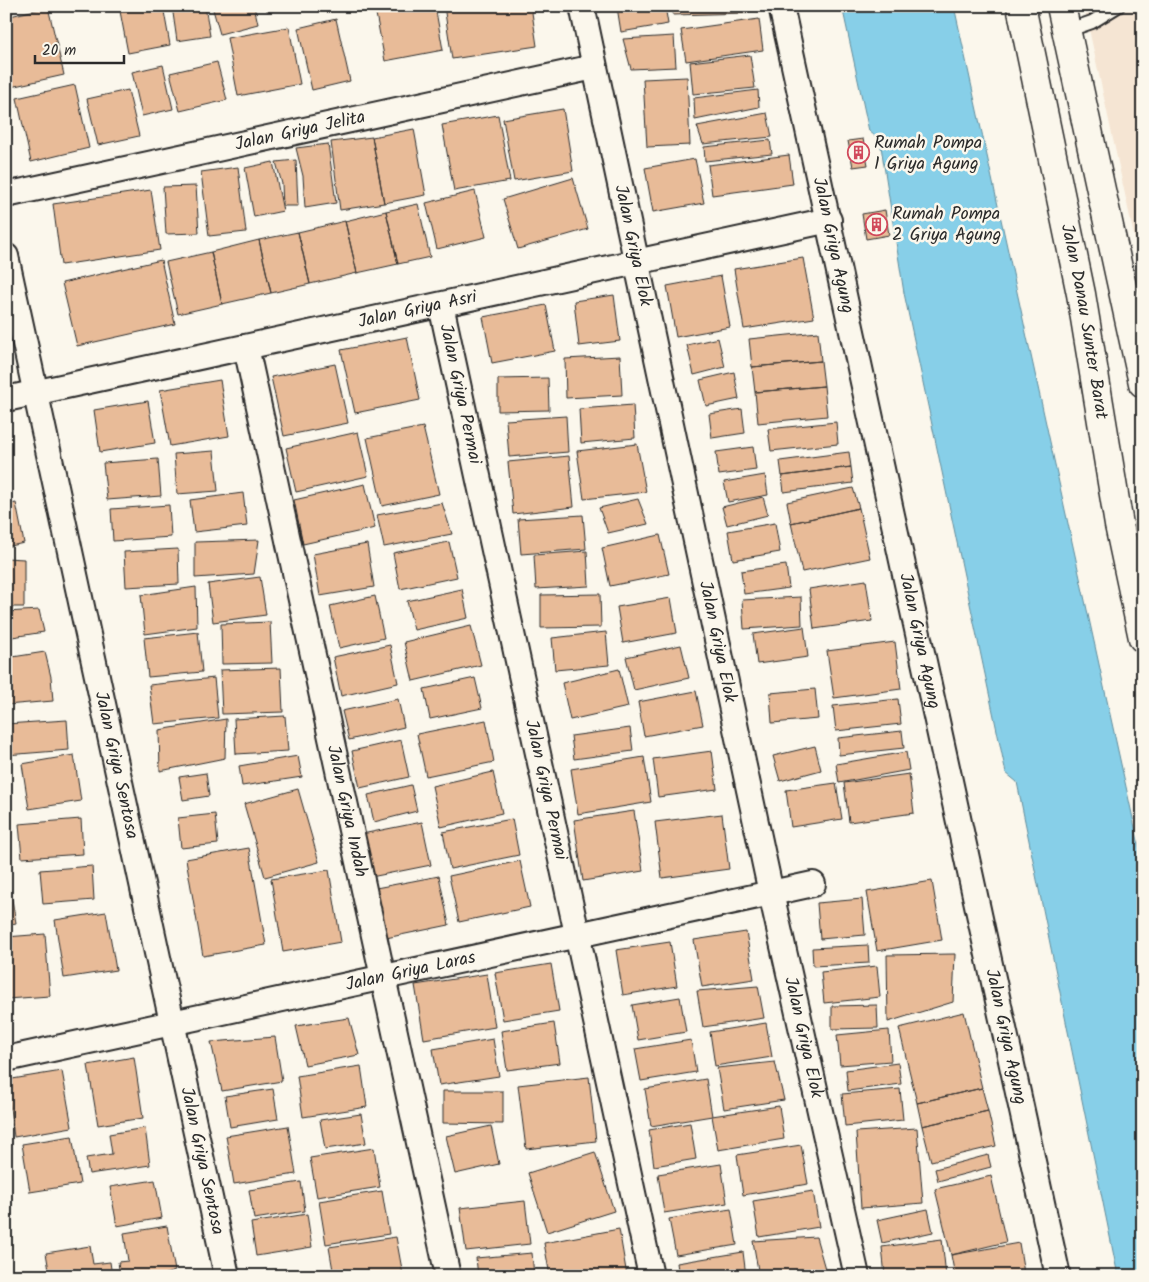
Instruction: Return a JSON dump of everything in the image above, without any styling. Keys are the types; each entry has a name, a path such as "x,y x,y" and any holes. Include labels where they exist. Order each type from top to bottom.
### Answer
{"main road":[{"name":"Jalan Danau Sunter Barat","path":"1021,6 1081,294 1118,525 1143,638"},
{"path":"1064,19 1143,383"}],"street":[{"name":"Jalan Griya Elok","path":"582,6 771,893 857,1276"},
{"name":"Jalan Griya Agung","path":"781,6 1058,1276"},
{"name":"Jalan Griya Jelita","path":"6,195 594,67"},
{"name":"Jalan Griya Asri","path":"6,399 829,220"},
{"name":"Jalan Griya Sentosa","path":"6,256 227,1276"},
{"name":"Jalan Griya Permai","path":"440,304 651,1276"},
{"name":"Jalan Griya Indah","path":"246,347 448,1276"},
{"name":"Jalan Griya Laras","path":"6,1059 813,884"}],"lane":[{"path":"1064,19 1092,22 1118,6"}],"shaded area":[{"path":"1084,6 1143,6 1143,277"}],"water":[{"path":"842,6 954,6 1143,864 1143,1276 1118,1276 1017,782 1006,773 904,293 880,140 869,131"}],"building":[{"path":"119,6 163,6 170,45 128,53"},
{"path":"172,6 205,6 210,36 177,41"},
{"path":"212,6 254,6 258,24 220,34"},
{"path":"266,6 294,6 267,11"},
{"path":"418,6 435,6 443,50 385,61 376,14"},
{"path":"444,6 531,6 537,46 452,59"},
{"path":"665,6 668,24 621,32 617,7"},
{"path":"673,6 746,6 747,13 673,15"},
{"path":"48,7 64,75 6,88 6,17"},
{"path":"336,19 350,81 312,90 298,28"},
{"path":"759,19 763,50 686,61 681,30"},
{"path":"289,27 300,84 238,96 227,38"},
{"path":"674,36 676,67 631,69 623,39"},
{"path":"750,55 755,88 693,94 690,62"},
{"path":"217,62 227,100 180,111 170,73"},
{"path":"163,65 173,109 142,116 132,72"},
{"path":"687,77 690,145 647,147 643,79"},
{"path":"75,85 89,148 31,162 17,98"},
{"path":"128,90 139,136 98,145 87,99"},
{"path":"758,90 759,107 695,120 694,98"},
{"path":"563,109 573,171 514,181 503,119"},
{"path":"767,113 772,137 703,144 697,126"},
{"path":"498,115 510,181 454,191 442,125"},
{"path":"414,129 426,195 384,203 372,137"},
{"path":"372,137 384,203 340,210 331,142"},
{"name":"Rumah Pompa 1 Griya Agung","path":"863,139 868,165 853,167 848,141"},
{"path":"770,140 772,154 705,161 704,147"},
{"path":"328,144 336,203 305,208 303,176 296,148"},
{"path":"789,155 793,184 712,195 708,165"},
{"path":"695,159 704,203 653,212 645,168"},
{"path":"296,160 298,206 283,206 282,184 276,162"},
{"path":"273,162 283,211 254,217 245,168"},
{"path":"238,167 246,232 209,236 201,172"},
{"path":"573,178 588,229 518,249 503,199"},
{"path":"196,186 199,233 166,234 163,187"},
{"path":"151,190 160,250 61,265 53,204"},
{"path":"475,191 486,237 437,249 426,203"},
{"path":"418,204 430,257 398,264 386,211"},
{"name":"Rumah Pompa 2 Griya Agung","path":"885,210 889,235 866,239 862,214"},
{"path":"386,211 398,264 357,273 345,221"},
{"path":"345,221 357,273 310,284 298,232"},
{"path":"298,232 310,284 271,293 259,240"},
{"path":"259,240 271,293 222,304 211,252"},
{"path":"211,252 222,304 178,314 166,262"},
{"path":"803,258 814,318 744,329 734,269"},
{"path":"161,260 175,324 77,346 62,283"},
{"path":"721,276 730,327 676,337 667,286"},
{"path":"614,295 620,341 579,346 574,301"},
{"path":"546,305 555,351 492,363 483,317"},
{"path":"818,332 821,361 752,367 749,339"},
{"path":"407,337 420,400 355,413 341,350"},
{"path":"718,338 725,367 694,375 687,345"},
{"path":"620,356 622,395 566,398 565,359"},
{"path":"821,361 824,386 755,392 752,367"},
{"path":"335,364 348,423 284,436 271,377"},
{"path":"734,372 739,399 706,406 700,380"},
{"path":"548,378 549,410 498,411 498,379"},
{"path":"220,380 229,436 170,446 160,390"},
{"path":"824,386 827,416 758,423 755,392"},
{"path":"148,401 155,443 100,452 94,410"},
{"path":"633,405 635,438 581,443 579,409"},
{"path":"742,409 745,433 712,438 709,414"},
{"path":"566,416 568,452 509,457 506,420"},
{"path":"836,422 838,444 771,451 768,429"},
{"path":"423,427 439,494 382,506 367,438"},
{"path":"358,432 368,476 296,492 286,448"},
{"path":"637,444 646,492 584,499 577,451"},
{"path":"753,447 756,470 719,475 716,452"},
{"path":"214,451 218,491 177,494 174,454"},
{"path":"849,452 851,467 782,476 780,461"},
{"path":"569,456 574,507 513,514 508,462"},
{"path":"158,459 161,496 107,500 103,463"},
{"path":"851,467 853,483 784,492 782,476"},
{"path":"765,475 768,495 728,502 724,482"},
{"path":"365,484 375,528 303,544 294,500"},
{"path":"853,488 859,508 791,523 787,502"},
{"path":"243,493 247,526 194,532 190,500"},
{"path":"763,497 768,515 727,525 722,507"},
{"path":"638,499 648,524 608,533 599,508"},
{"path":"16,503 24,543 6,547 6,505"},
{"path":"442,503 452,534 384,547 377,515"},
{"path":"169,505 171,537 113,541 111,509"},
{"path":"859,508 870,558 802,572 791,523"},
{"path":"583,515 586,549 521,554 518,519"},
{"path":"775,523 780,552 733,560 728,531"},
{"path":"660,535 669,574 610,586 602,548"},
{"path":"259,540 254,574 195,578 195,542"},
{"path":"449,542 457,577 400,589 393,553"},
{"path":"367,544 374,587 320,596 313,554"},
{"path":"178,549 179,584 126,587 124,552"},
{"path":"587,551 589,586 536,589 534,555"},
{"path":"6,558 24,559 24,607 6,607"},
{"path":"786,565 789,588 744,594 741,571"},
{"path":"260,577 266,615 213,622 208,584"},
{"path":"866,580 872,621 814,629 809,589"},
{"path":"196,587 197,627 145,634 141,595"},
{"path":"462,589 468,618 414,630 407,601"},
{"path":"600,594 601,627 541,628 541,595"},
{"path":"375,596 384,638 339,648 330,606"},
{"path":"801,597 802,625 744,629 742,600"},
{"path":"671,598 677,633 623,643 617,607"},
{"path":"39,610 44,632 6,638 6,612"},
{"path":"270,622 272,663 222,664 221,624"},
{"path":"471,626 481,665 413,681 404,642"},
{"path":"804,627 808,657 757,664 753,634"},
{"path":"198,632 202,672 148,677 144,638"},
{"path":"606,632 609,665 555,670 552,638"},
{"path":"895,642 901,689 834,698 827,651"},
{"path":"390,645 398,683 341,696 333,657"},
{"path":"681,645 689,678 634,690 626,657"},
{"path":"45,652 51,677 53,701 6,705 6,680 10,680 6,658"},
{"path":"281,668 283,712 222,714 220,670"},
{"path":"619,669 628,707 570,720 562,683"},
{"path":"214,678 218,718 154,724 149,685"},
{"path":"475,678 482,708 430,719 424,689"},
{"path":"815,689 818,719 772,723 770,693"},
{"path":"696,691 703,725 644,736 638,702"},
{"path":"398,699 404,727 349,740 342,711"},
{"path":"898,699 901,724 836,731 833,706"},
{"path":"285,716 288,751 236,754 234,719"},
{"path":"226,719 225,758 160,771 159,730"},
{"path":"67,720 69,750 6,755 6,724"},
{"path":"486,720 494,762 426,776 417,734"},
{"path":"630,728 633,751 574,759 571,736"},
{"path":"902,731 904,748 839,755 838,738"},
{"path":"401,740 409,777 360,788 352,751"},
{"path":"815,746 821,770 780,781 773,756"},
{"path":"712,751 717,789 658,797 653,759"},
{"path":"906,752 909,770 839,783 836,764"},
{"path":"74,755 81,801 29,809 22,764"},
{"path":"298,756 302,777 242,786 239,766"},
{"path":"644,757 651,802 578,814 571,769"},
{"path":"493,772 502,813 441,827 432,786"},
{"path":"206,773 209,796 183,800 179,777"},
{"path":"909,774 914,813 849,822 844,783"},
{"path":"836,783 842,819 791,827 786,790"},
{"path":"411,785 417,811 374,822 368,795"},
{"path":"298,789 319,862 265,877 244,804"},
{"path":"634,811 643,871 583,881 574,820"},
{"path":"215,814 218,844 181,848 178,818"},
{"path":"722,814 729,869 662,878 655,822"},
{"path":"81,819 83,854 22,858 19,824"},
{"path":"512,819 519,855 450,869 443,832"},
{"path":"422,822 431,865 371,877 362,834"},
{"path":"249,848 266,945 203,956 186,859"},
{"path":"520,861 530,907 459,922 449,876"},
{"path":"92,866 94,900 43,904 40,870"},
{"path":"329,870 341,942 283,952 271,879"},
{"path":"439,876 449,925 386,938 376,888"},
{"path":"932,881 942,940 877,951 867,892"},
{"path":"10,888 16,923 6,925 6,889"},
{"path":"862,899 865,935 820,939 817,903"},
{"path":"106,912 116,970 64,978 55,920"},
{"path":"746,932 754,979 702,987 694,940"},
{"path":"45,934 50,996 6,999 6,937"},
{"path":"670,942 677,986 623,995 616,950"},
{"path":"868,945 869,963 813,966 812,948"},
{"path":"955,954 953,1002 888,1022 887,955"},
{"path":"551,964 559,1011 503,1020 495,973"},
{"path":"877,966 880,997 824,1003 821,972"},
{"path":"487,974 495,1027 424,1039 415,985"},
{"path":"758,986 764,1018 703,1027 697,991"},
{"path":"680,997 686,1032 638,1040 632,1005"},
{"path":"877,1005 878,1028 832,1029 832,1006"},
{"path":"964,1012 982,1088 917,1103 899,1028"},
{"path":"349,1018 359,1055 305,1065 296,1026"},
{"path":"554,1023 560,1063 507,1070 501,1031"},
{"path":"766,1023 772,1057 715,1066 710,1032"},
{"path":"889,1030 891,1061 840,1065 837,1035"},
{"path":"275,1037 282,1081 222,1091 211,1042"},
{"path":"493,1039 499,1076 439,1085 433,1049"},
{"path":"691,1040 696,1072 641,1081 635,1049"},
{"path":"134,1057 143,1118 98,1125 88,1065"},
{"path":"775,1062 784,1100 724,1109 717,1068"},
{"path":"898,1063 901,1084 848,1091 846,1070"},
{"path":"361,1066 367,1107 303,1117 297,1076"},
{"path":"62,1071 72,1127 14,1137 6,1080"},
{"path":"589,1077 596,1141 526,1149 518,1085"},
{"path":"706,1079 712,1116 651,1126 645,1089"},
{"path":"982,1088 988,1111 922,1126 917,1103"},
{"path":"273,1089 278,1119 230,1127 225,1096"},
{"path":"900,1089 903,1120 845,1126 842,1094"},
{"path":"443,1091 503,1091 503,1124 443,1123"},
{"path":"779,1106 784,1139 718,1150 712,1116"},
{"path":"988,1111 996,1146 931,1161 922,1126"},
{"path":"361,1114 366,1143 325,1149 320,1120"},
{"path":"690,1123 696,1159 654,1166 649,1130"},
{"path":"288,1126 296,1174 234,1184 226,1136"},
{"path":"491,1126 499,1164 455,1174 446,1136"},
{"path":"145,1128 150,1165 89,1174 86,1158 112,1154 109,1134"},
{"path":"917,1128 923,1203 861,1208 856,1132"},
{"path":"72,1136 80,1184 30,1192 22,1144"},
{"path":"801,1145 808,1184 743,1195 737,1155"},
{"path":"374,1148 380,1187 317,1197 310,1158"},
{"path":"595,1152 614,1211 547,1232 528,1173"},
{"path":"988,1155 991,1167 938,1181 935,1169"},
{"path":"721,1164 727,1203 664,1213 658,1174"},
{"path":"991,1176 1006,1242 951,1255 935,1189"},
{"path":"155,1180 162,1218 117,1226 110,1187"},
{"path":"301,1182 305,1211 254,1219 249,1190"},
{"path":"382,1191 389,1234 326,1244 319,1201"},
{"path":"813,1191 819,1227 759,1237 753,1201"},
{"path":"525,1201 530,1244 466,1251 460,1208"},
{"path":"731,1209 737,1245 676,1255 669,1219"},
{"path":"928,1209 933,1232 882,1243 877,1220"},
{"path":"307,1214 312,1247 256,1256 251,1223"},
{"path":"167,1226 175,1271 159,1276 120,1276 118,1262 128,1261 124,1233"},
{"path":"619,1229 627,1276 550,1276 544,1243"},
{"path":"396,1237 403,1275 334,1276 329,1247"},
{"path":"816,1237 827,1276 759,1276 753,1241"},
{"path":"942,1239 946,1276 885,1276 882,1247"},
{"path":"1019,1243 1024,1273 1007,1276 955,1276 951,1255"},
{"path":"90,1246 93,1264 110,1262 112,1276 50,1276 46,1253"},
{"path":"743,1252 746,1276 679,1276 677,1263"},
{"path":"532,1253 534,1276 478,1276 476,1258"}],"place":[{"name":"Rumah Pompa 1 Griya Agung","path":"858,153"},
{"name":"Rumah Pompa 2 Griya Agung","path":"876,224"}]}
